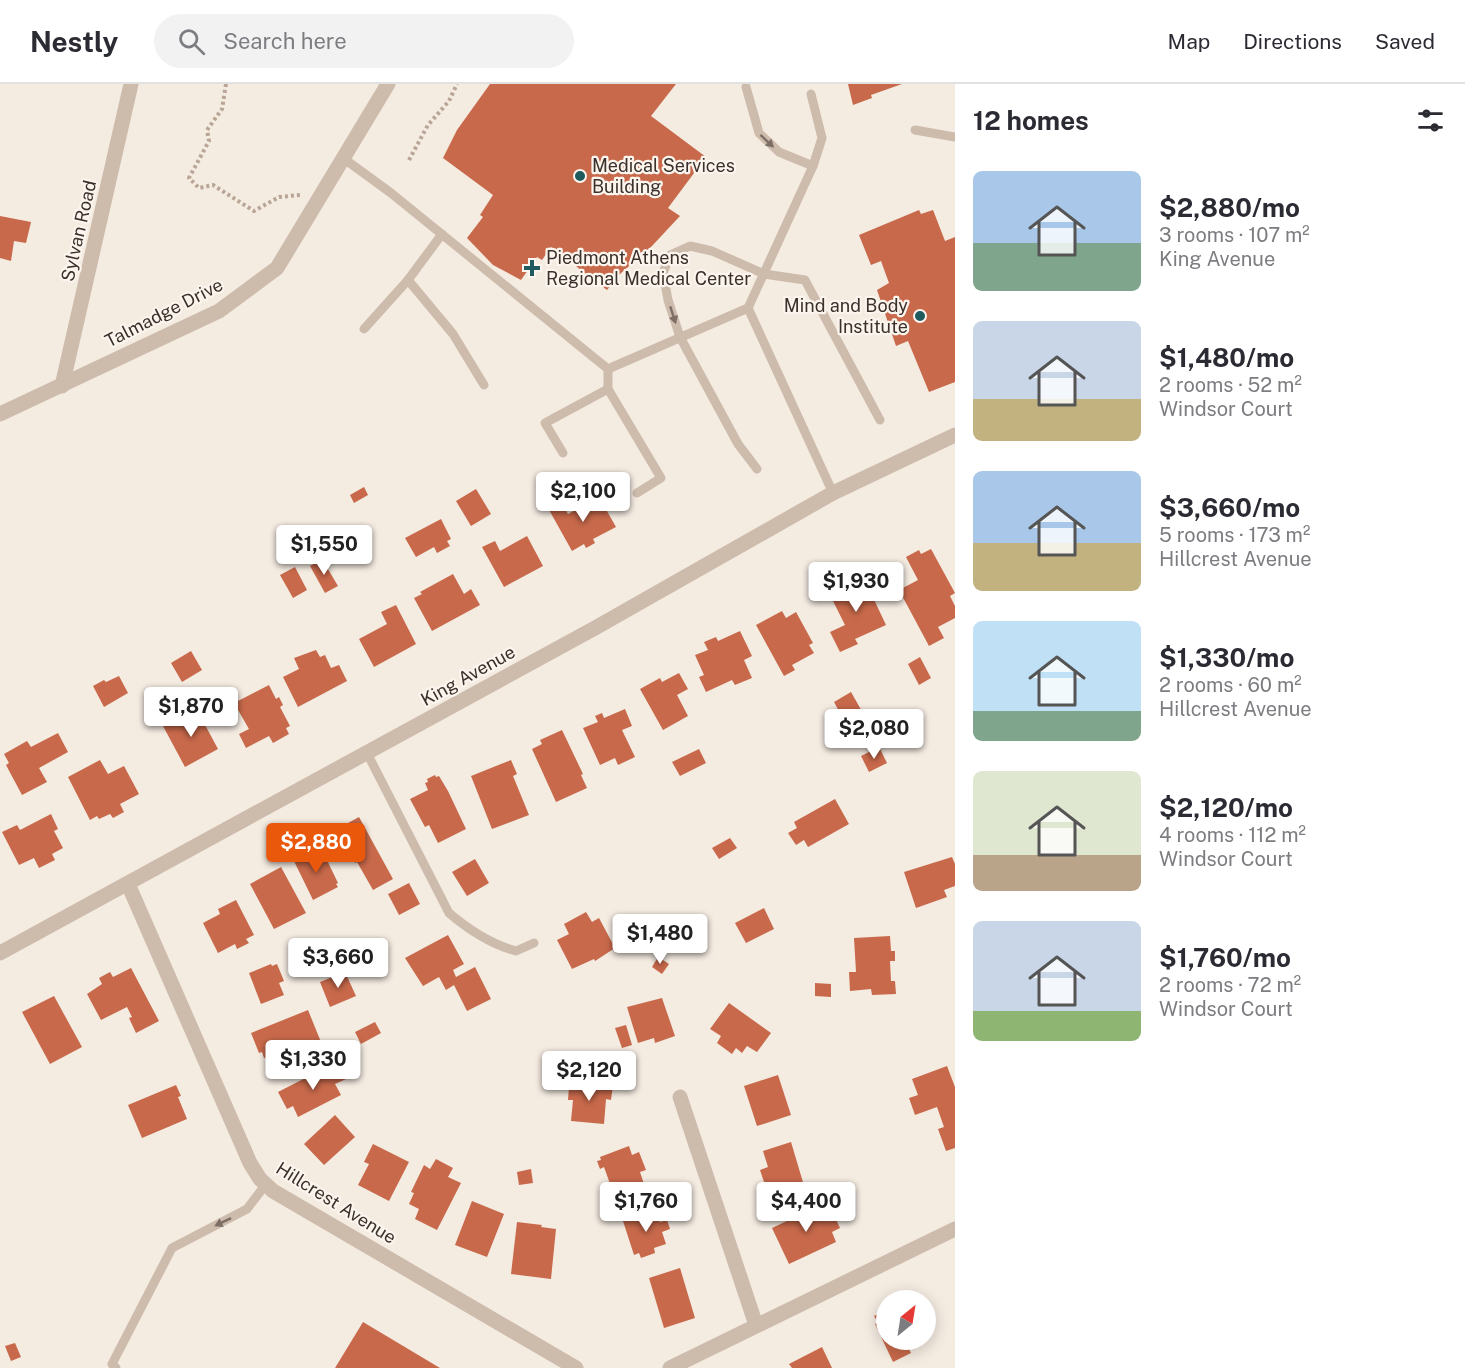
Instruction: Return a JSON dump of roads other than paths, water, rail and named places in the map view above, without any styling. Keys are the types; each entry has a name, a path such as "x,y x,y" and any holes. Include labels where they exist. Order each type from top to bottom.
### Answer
{"street":[{"name":"Sylvan Road","path":"62,386 131,84"},
{"name":"Talmadge Drive","path":"0,414 219,311 277,268 388,84"},
{"name":"King Avenue","path":"0,953 595,628 833,493 955,435"},
{"name":"Hillcrest Avenue","path":"129,884 250,1163 260,1179 273,1191 576,1368"},
{"path":"680,1097 756,1325"},
{"path":"670,1368 955,1229"}],"lane":[{"path":"746,87 759,133 779,152 813,166"},
{"path":"608,369 748,308 813,166 822,138 811,94"},
{"path":"915,130 955,137"},
{"path":"343,158 391,193 608,369"},
{"path":"364,329 408,280 442,234"},
{"path":"758,469 738,444 680,337 668,300 663,273 670,255 690,246 712,251 764,274 805,280 880,420"},
{"path":"408,280 453,334 484,385"},
{"path":"748,308 833,493"},
{"path":"608,369 608,389 661,478 637,493"},
{"path":"563,453 545,423 608,389"},
{"path":"367,753 449,913 497,946 516,951 534,943"},
{"path":"113,1366 172,1248 247,1209 266,1184"}],"place":[{"name":"Medical Services Building","path":"580,176"},
{"name":"Piedmont Athens Regional Medical Center","path":"532,268"},
{"name":"Mind and Body Institute","path":"920,316"}]}
